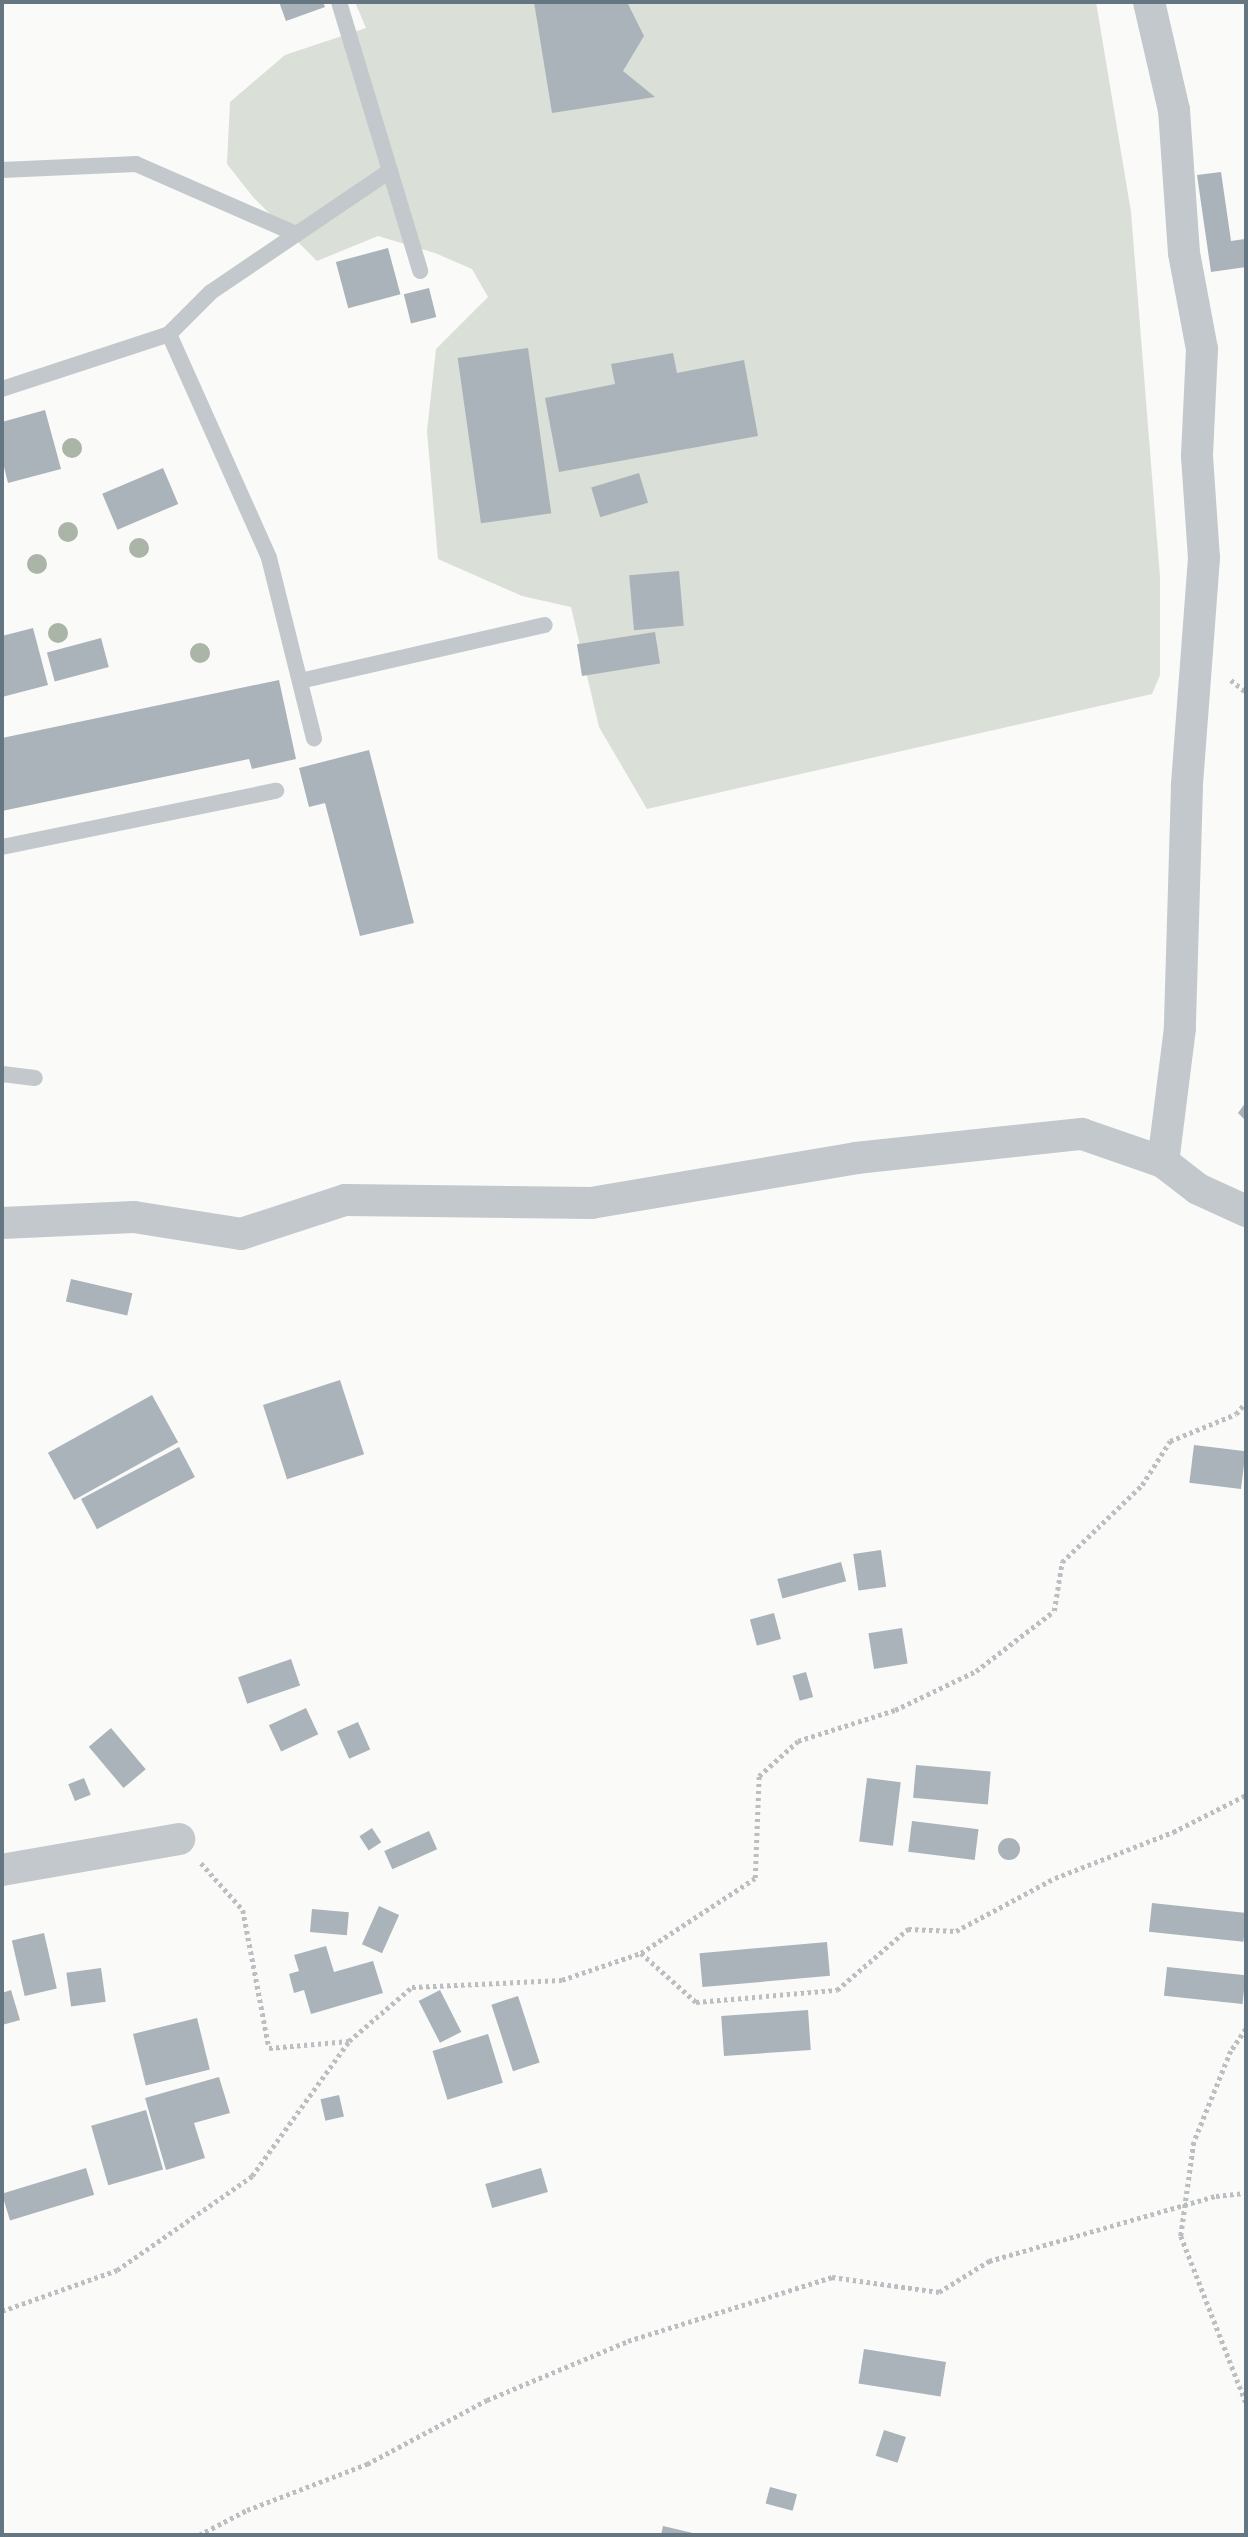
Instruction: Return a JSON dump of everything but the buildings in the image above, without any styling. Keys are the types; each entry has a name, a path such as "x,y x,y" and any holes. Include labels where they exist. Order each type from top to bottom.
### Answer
{"street":[{"path":"1149,2 1174,110 1184,253 1202,349 1197,456 1204,558 1187,786 1180,1028 1163,1163"},
{"path":"2,1223 134,1217 241,1234 345,1200 591,1203 856,1158 1082,1134 1163,1163 1198,1189 1246,1211"},
{"path":"2,1870 180,1839"}],"lane":[{"path":"339,2 421,271"},
{"path":"2,170 136,164 296,234"},
{"path":"2,389 169,334 211,292 390,171"},
{"path":"169,334 270,558 314,738"},
{"path":"300,681 545,625"},
{"path":"2,847 276,791"},
{"path":"2,1074 35,1078"}],"path":[{"path":"2,2311 117,2270 252,2176 349,2041 412,1987 562,1980 641,1954 755,1878 759,1776 798,1741 895,1710 976,1671 1054,1611 1062,1562 1142,1485 1170,1441 1236,1414 1246,1402"},
{"path":"641,1954 696,2002 837,1990 908,1930 956,1931 1055,1878 1173,1832 1246,1795"},
{"path":"180,1839 243,1910 269,2048 349,2041"},
{"path":"1246,2029 1231,2051 1194,2142 1181,2236 1246,2403"},
{"path":"200,2535 247,2510 367,2464 487,2400 628,2341 832,2277 939,2292 989,2261 1216,2196 1246,2193"}],"shaded area":[{"path":"355,2 1096,2 1131,212 1160,577 1160,675 1152,694 647,809 599,727 571,607 522,596 438,559 427,431 436,349 488,297 472,269 435,253 378,236 317,261 253,197 227,164 230,102 285,55 366,28"}]}
